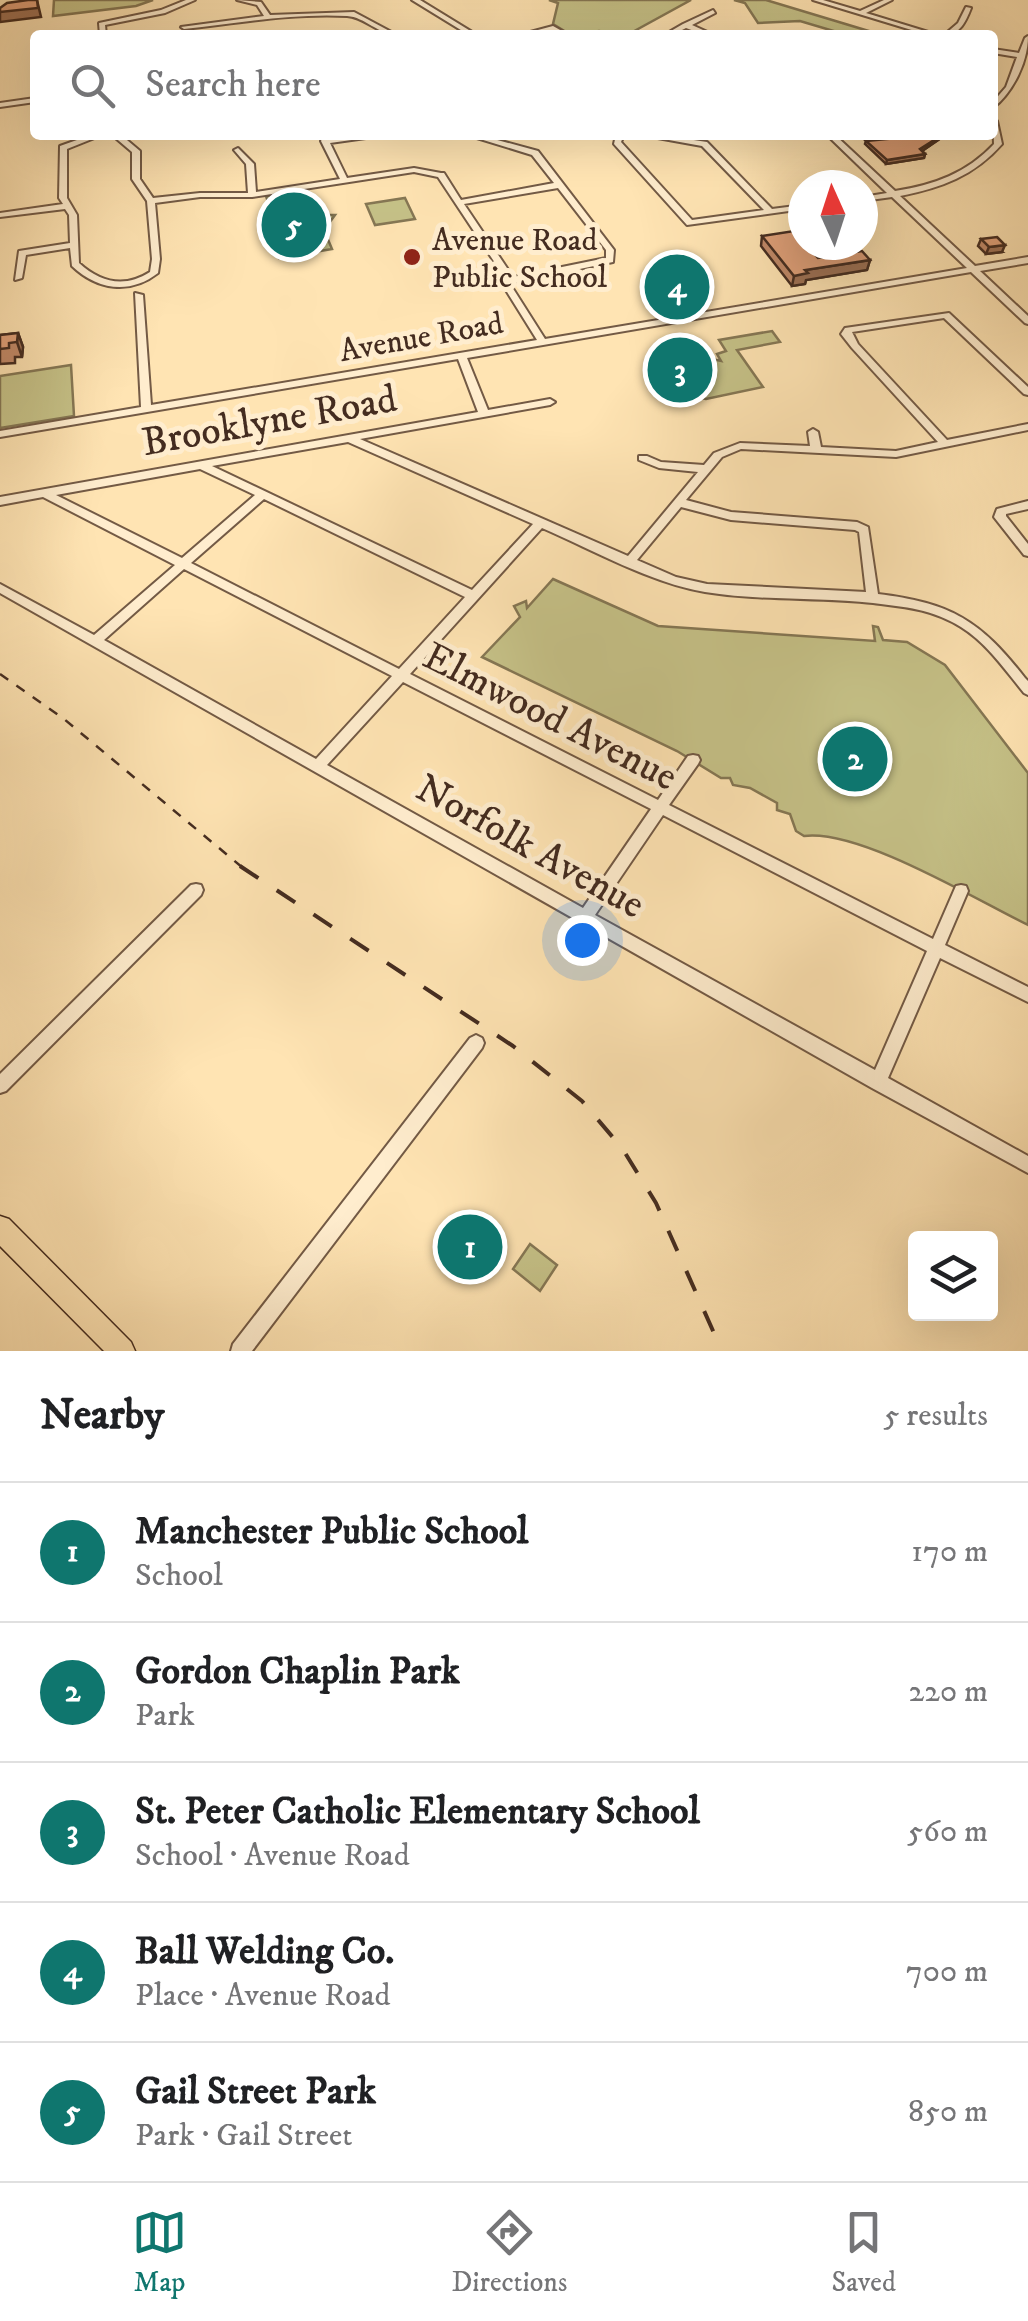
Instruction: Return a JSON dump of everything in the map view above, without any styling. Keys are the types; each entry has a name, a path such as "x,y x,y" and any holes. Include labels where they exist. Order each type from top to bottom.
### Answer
{"main road":[{"path":"0,1228 122,1351"}],"street":[{"path":"103,30 102,24 107,22 164,12 192,0"},
{"path":"240,0 259,3 268,17"},
{"path":"415,0 466,30"},
{"path":"816,0 918,30"},
{"path":"860,13 889,0"},
{"path":"953,30 961,24 968,8"},
{"path":"164,12 182,30"},
{"path":"677,30 713,12"},
{"path":"189,30 268,17 359,14 386,30"},
{"path":"685,26 697,30"},
{"path":"998,99 1009,88 1028,38"},
{"path":"998,52 1022,56"},
{"path":"0,105 30,101"},
{"path":"85,140 63,148 63,198 73,215 75,264 102,283 125,286 146,280 156,266 151,202 136,179 136,151 130,140"},
{"path":"333,140 325,141 345,180"},
{"path":"489,140 535,154 610,250 610,260 509,281"},
{"path":"619,140 690,223 788,210"},
{"path":"677,140 704,144 770,212"},
{"path":"836,140 1028,320"},
{"path":"878,196 956,180 998,144 997,140"},
{"path":"238,150 250,164 252,194"},
{"path":"151,202 200,194 252,194 431,171 448,181 542,341"},
{"path":"461,202 559,185"},
{"path":"0,215 68,206"},
{"path":"18,278 22,253 75,245"},
{"name":"Avenue Road","path":"0,434 1028,260"},
{"path":"138,295 146,409"},
{"path":"946,445 855,346 846,334 848,330 946,314 1028,392"},
{"path":"461,355 484,414"},
{"name":"Brooklyne Road","path":"0,501 550,402"},
{"path":"629,562 718,455 740,446 896,454 1028,427"},
{"path":"813,432 816,450"},
{"path":"348,438 539,524 690,586 918,604 953,616 988,642 1028,690"},
{"path":"643,458 658,464 706,469"},
{"path":"200,464 474,596"},
{"name":"Elmwood Avenue","path":"44,493 1028,995"},
{"path":"95,640 262,494"},
{"path":"678,502 731,516 857,526 864,530 874,599"},
{"path":"1028,506 1000,516 1028,552"},
{"path":"318,766 539,524"},
{"name":"Norfolk Avenue","path":"0,588 1028,1165"},
{"path":"586,916 693,760"},
{"path":"0,1085 196,890"},
{"path":"878,1082 961,891"},
{"path":"240,1351 476,1043"}],"shaded area":[{"path":"54,0 153,0 136,6 53,16"},
{"path":"549,0 691,0 636,30 563,30 553,24 558,3"},
{"path":"734,0 766,0 865,30 830,30 800,21 758,23 745,3"},
{"path":"304,191 316,215 335,215 324,230 332,249 279,258 262,215 272,213 266,196"},
{"path":"405,198 415,219 375,225 366,204"},
{"path":"772,331 780,342 737,350 763,387 706,399 697,397 674,369 674,365 708,358 721,361 717,354 726,351 719,340"},
{"path":"71,365 74,416 0,428 0,376"},
{"path":"553,579 658,626 875,641 873,626 878,627 883,640 907,642 945,665 1028,773 1028,925 885,854 827,837 804,836 796,831 790,814 777,810 777,803 750,788 733,785 730,778 721,778 677,751 482,657 520,617 514,606 526,601 527,608"},
{"path":"530,1244 557,1265 540,1291 513,1269"}],"building":[{"path":"37,0 38,8 0,12 7,3"},
{"path":"934,140 920,149 925,154 887,160 866,141"},
{"path":"788,232 788,260 870,260 805,270 808,273 794,276 762,236"},
{"path":"997,237 1005,245 989,247 981,239"},
{"path":"705,272 711,280 676,286 667,273"},
{"path":"18,333 17,342 0,349 0,335"}],"railway":[{"path":"0,674 64,719 243,868"},
{"path":"243,868 513,1046 582,1101 622,1148 656,1203 722,1351"}],"place":[{"name":"Gail Street Park","path":"294,225"},
{"name":"Avenue Road Public School","path":"412,257"},
{"name":"Ball Welding Co.","path":"677,287"},
{"name":"St. Peter Catholic Elementary School","path":"680,370"},
{"name":"Gordon Chaplin Park","path":"855,759"},
{"name":"Manchester Public School","path":"470,1247"}]}
